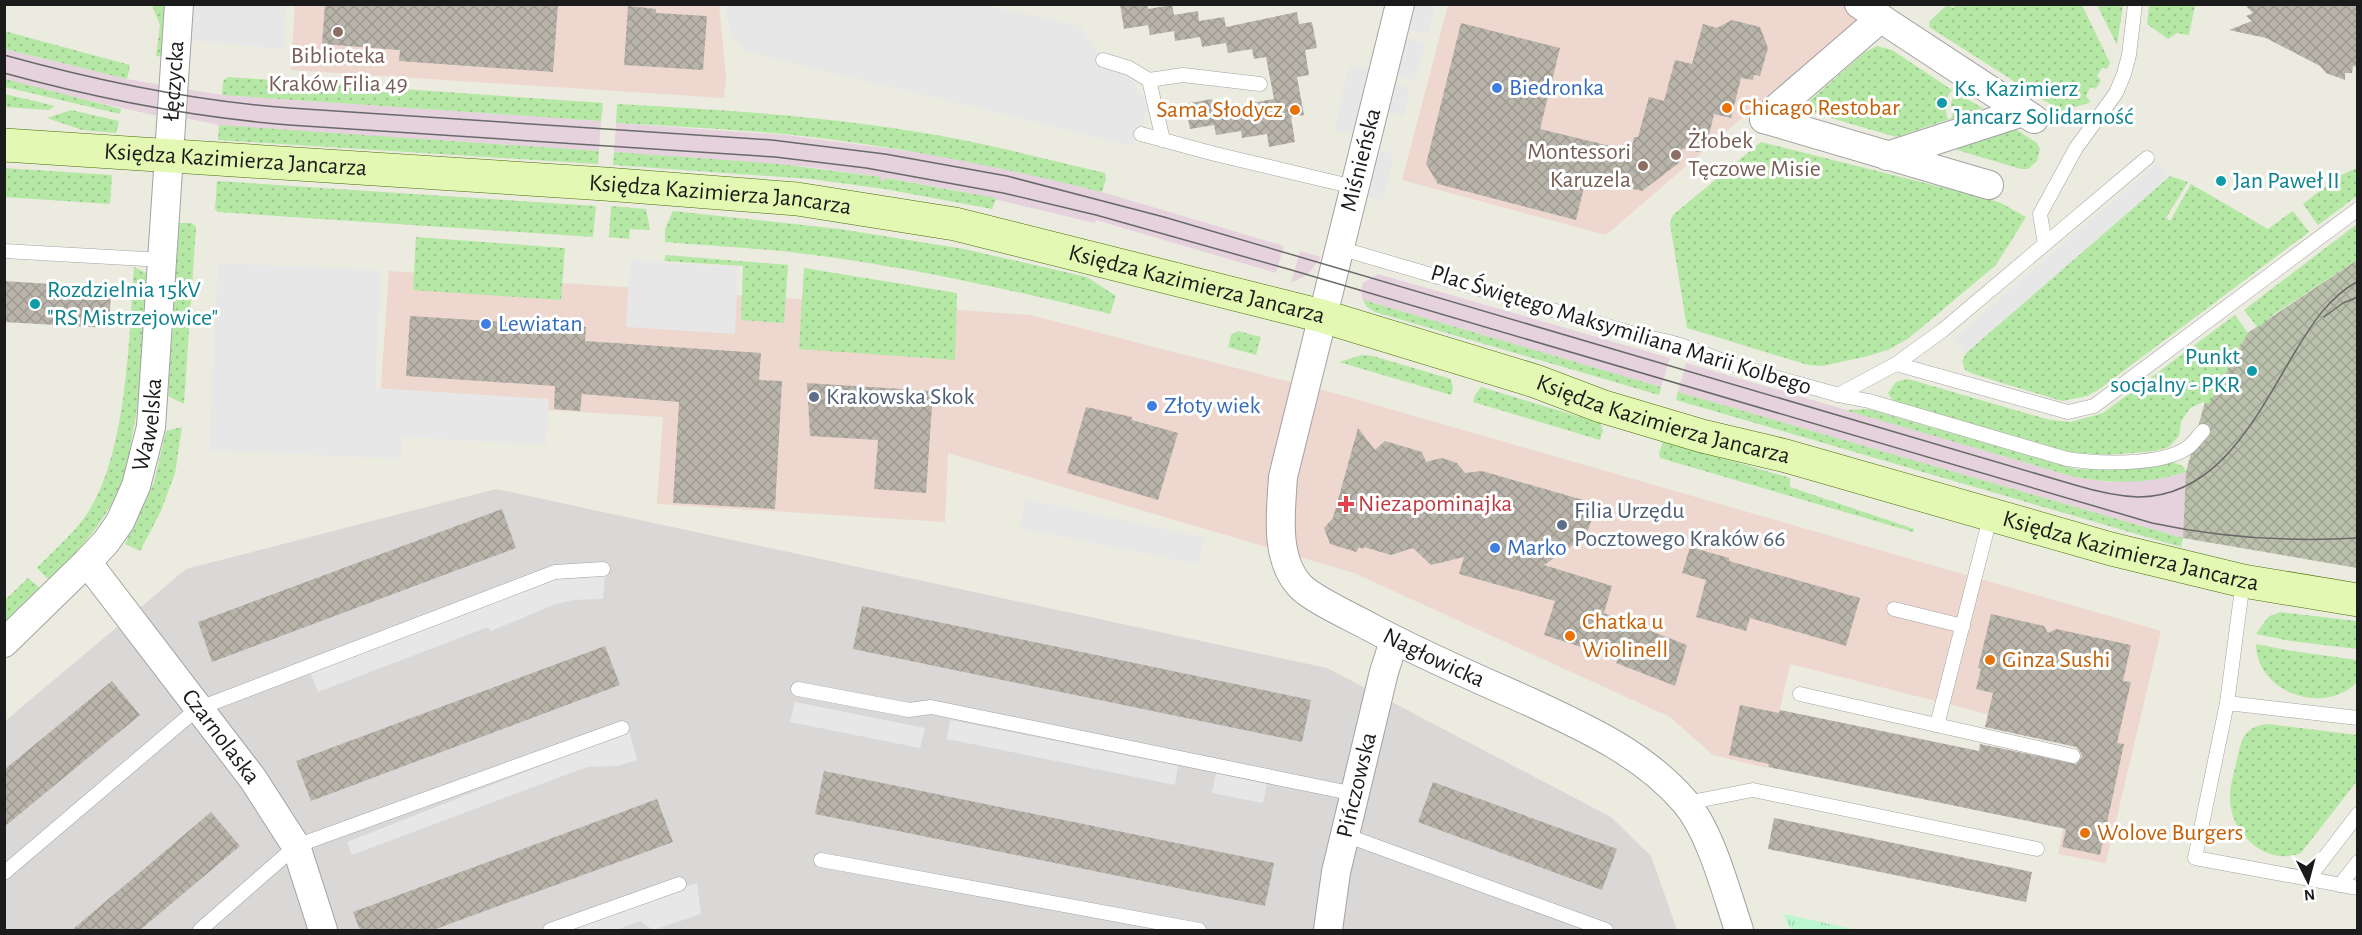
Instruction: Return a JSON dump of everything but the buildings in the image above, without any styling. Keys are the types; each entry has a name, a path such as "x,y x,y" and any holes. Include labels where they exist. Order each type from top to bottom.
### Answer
{"street":[{"name":"Łęczycka","path":"169,156 179,4"},
{"name":"Miśnieńska","path":"1322,316 1400,4"},
{"path":"1887,156 2028,115 1870,11 1764,120 1887,156 1989,185"},
{"name":"Księdza Kazimierza Jancarza","path":"4,145 605,184 797,199 955,224 1322,316 1535,381 1601,406 1659,424 1786,456 2111,549 2243,581 2358,600"},
{"name":"Wawelska","path":"4,643 106,542 129,505 149,437 157,360 169,156"},
{"name":"Nagłowicka","path":"1322,316 1283,477 1280,524 1286,564 1300,586 1335,609 1394,640 1553,713 1647,764 1686,803 1703,830 1739,930"},
{"name":"Czarnolaska","path":"87,562 253,779 296,846 323,930"},
{"name":"Pińczowska","path":"1328,930 1336,872 1384,672 1394,640"}],"lane":[{"path":"2045,244 2040,214 2076,148 2116,93 2129,55 2135,4"},
{"path":"1103,60 1129,68 1149,80 1183,75 1260,84"},
{"path":"1149,80 1162,140"},
{"path":"1141,134 1354,187"},
{"name":"Plac Świętego Maksymiliana Marii Kolbego","path":"1339,248 1648,338 1669,341 1719,359 1838,395 1896,363 1943,330 2147,158"},
{"path":"1896,363 2068,412 2094,406 2358,209"},
{"path":"4,251 163,260"},
{"path":"1838,395 1869,400 2083,462 2119,463 2164,456 2187,448 2203,431"},
{"path":"1937,725 1991,514"},
{"path":"4,873 198,708 555,572 603,569"},
{"path":"2243,581 2227,703 2195,858 2358,888"},
{"path":"1894,609 1963,626"},
{"path":"798,689 909,710 931,707 1355,794"},
{"path":"1800,694 2073,756"},
{"path":"2227,703 2358,718"},
{"path":"200,930 296,846 622,728"},
{"path":"1686,803 1753,790 2037,849"},
{"path":"2308,879 2358,814"},
{"path":"1345,835 1606,930"},
{"path":"821,860 1199,930"},
{"path":"2340,885 2358,862"},
{"path":"550,930 679,884"}],"shaded area":[{"path":"719,4 726,78 724,98 291,70 295,5"},
{"path":"1843,4 1861,16 1606,235 1402,180 1448,5"},
{"path":"167,5 286,5 283,49 165,38"},
{"path":"726,5 985,5 1080,26 1103,60 1132,80 1148,106 1141,134 1132,146 748,52 732,37 726,15"},
{"path":"1413,5 1435,5 1428,34 1407,29"},
{"path":"1405,38 1425,43 1416,80 1395,75"},
{"path":"4,49 127,79 222,95 601,121 599,151 266,129 219,125 160,113 158,116 5,79"},
{"path":"1349,66 1368,70 1353,135 1334,130"},
{"path":"1393,84 1410,88 1404,116 1386,112"},
{"path":"616,123 785,135 931,154 1102,192 1284,246 1276,273 1096,220 1095,223 960,191 887,178 886,181 880,180 880,177 810,167 614,152"},
{"path":"1377,150 1394,154 1383,200 1365,196"},
{"path":"2158,162 2170,176 1966,353 1953,339"},
{"path":"1300,251 1321,257 1308,274 1291,283"},
{"path":"630,260 738,267 735,334 626,327"},
{"path":"2357,260 2357,568 2183,538 2186,472 2207,394 2243,336"},
{"path":"218,263 381,270 375,388 549,399 546,445 403,437 401,459 209,450"},
{"path":"389,271 1030,315 1345,396 2161,631 2106,863 2058,854 2081,738 1790,664 1767,768 1713,755 1670,717 1354,573 948,453 945,522 657,504 663,417 380,400"},
{"path":"1378,274 1670,358 1661,387 1363,300 1361,292 1363,283"},
{"path":"1686,363 2075,477 2108,482 2170,477 2186,472 2183,538 1678,392"},
{"path":"496,489 1327,668 1611,817 1651,856 1677,930 5,930 4,722 186,569"},
{"path":"1025,499 1205,538 1198,564 1020,528"},
{"path":"564,575 605,576 603,599 573,600 556,604 491,631 488,627 318,692 310,672"},
{"path":"795,702 925,728 920,748 790,722"},
{"path":"950,720 1178,766 1175,785 947,739"},
{"path":"629,731 637,760 618,766 587,767 352,855 347,842"},
{"path":"1216,773 1267,783 1263,803 1212,793"},
{"path":"697,883 701,914 653,930 640,921 616,930 564,930"}],"green space":[{"path":"1957,4 2082,5 2110,63 2107,69 2102,68 2097,76 2101,80 2096,89 2090,87 2086,96 2089,103 2061,111 1929,27 1930,21 1947,5 1953,8"},
{"path":"152,5 166,5 164,57 156,56 160,25"},
{"path":"2097,5 2123,5 2117,45"},
{"path":"2149,5 2195,5 2189,35 2177,33 2168,39 2147,24"},
{"path":"4,31 130,65 127,79 5,49"},
{"path":"1877,46 1892,50 1952,90 1945,104 1948,119 1953,117 1951,104 1956,93 1983,108 1896,137 1807,111 1806,104 1865,52"},
{"path":"228,77 603,103 601,121 222,95 223,81"},
{"path":"5,79 121,109 120,114 5,87"},
{"path":"5,94 55,106 49,110 5,107"},
{"path":"617,104 777,115 896,128 979,143 1105,173 1106,179 1102,192 984,165 865,144 763,132 616,123"},
{"path":"71,110 119,121 116,133 82,130 47,118"},
{"path":"219,125 599,151 598,164 218,140"},
{"path":"2015,129 2037,143 2040,149 2037,161 2028,169 2021,169 1957,150 1957,148"},
{"path":"1761,142 1981,197 2001,203 2026,217 1996,265 1909,338 1888,350 1864,357 1822,366 1808,365 1687,328 1670,223 1673,215"},
{"path":"614,152 780,164 881,177 880,180 885,181 886,178 996,198 992,209 885,189 811,179 613,165"},
{"path":"4,168 112,175 110,204 5,197"},
{"path":"2357,168 2357,196 2318,225 2303,204 2339,176"},
{"path":"2170,176 2188,182 2166,218 2170,221 2191,184 2268,229 2293,211 2309,232 2087,396 2062,401 1965,370 1962,361 1966,353"},
{"path":"217,181 596,206 593,237 218,212 215,209"},
{"path":"611,206 646,209 650,230 630,229 629,239 609,237"},
{"path":"673,211 840,229 964,249 1087,277 1116,296 1110,314 996,287 882,265 788,252 665,242 665,229"},
{"path":"179,223 192,223 196,227 184,404 168,396"},
{"path":"2357,224 2357,260 2274,314 2258,328 2244,310"},
{"path":"416,237 565,248 561,300 413,290"},
{"path":"666,255 788,265 784,323 741,320 743,266 664,261"},
{"path":"134,267 148,274 142,376 126,469 118,491 101,521 50,581 37,568 84,518 98,493 109,464 123,397"},
{"path":"804,268 957,293 955,360 799,349"},
{"path":"1363,300 1661,387 1659,395 1375,312 1367,307"},
{"path":"2235,315 2248,333 2209,404 2203,402 2190,408 2181,422 2179,436 2169,447 2155,451 2108,455 2070,452 1899,403 1892,400 1888,393 1896,382 1908,379 2050,420 2071,422 2103,413"},
{"path":"1238,331 1261,337 1256,355 1228,347 1231,335"},
{"path":"1362,355 1373,356 1451,379 1453,389 1451,395 1339,362"},
{"path":"1481,387 1600,423 1603,430 1600,440 1473,402"},
{"path":"1678,392 2183,538 2181,547 1676,400"},
{"path":"1868,409 2076,469 2113,470 2172,462 2183,466 2186,472 2158,479 2131,482 2075,477 1845,410"},
{"path":"182,427 175,473 161,511 140,551 125,544 154,482 166,431"},
{"path":"1663,441 1790,478 1790,487 1914,529 1913,532 1660,458"},
{"path":"28,578 40,588 5,624 5,600"},
{"path":"2280,612 2357,621 2357,649 2256,634 2268,617"},
{"path":"2256,644 2357,660 2357,682 2343,692 2328,697 2311,698 2294,694 2280,687 2267,675 2259,661"},
{"path":"2267,724 2357,735 2357,781 2301,853 2288,856 2264,851 2253,844 2237,825 2232,813 2230,791 2242,742 2247,732"},
{"path":"1784,914 1857,930 1790,930"}],"tram line":[{"path":"4,55 146,89 254,105 772,140 885,154 1007,176 1164,217 2083,487 2138,497 2167,493 2192,483 2214,467 2251,425 2314,322 2338,295 2358,281"},
{"path":"4,73 145,106 253,122 775,157 866,168 1003,193 1096,215 1288,269 2152,523 2255,538 2358,538"},
{"path":"2324,317 2343,303 2358,297"}],"place":[{"name":"Biblioteka Kraków Filia 49","path":"338,32"},
{"name":"Biedronka","path":"1497,88"},
{"name":"Ks. Kazimierz Jancarz Solidarność","path":"1942,103"},
{"name":"Chicago Restobar","path":"1727,108"},
{"name":"Sama Słodycz","path":"1295,110"},
{"name":"Żłobek Tęczowe Misie","path":"1676,155"},
{"name":"Montessori Karuzela","path":"1643,166"},
{"name":"Jan Paweł II","path":"2221,181"},
{"name":"Rozdzielnia 15kV \"RS Mistrzejowice\"","path":"35,304"},
{"name":"Lewiatan","path":"486,324"},
{"name":"Punkt socjalny - PKR","path":"2252,371"},
{"name":"Krakowska Skok","path":"814,397"},
{"name":"Złoty wiek","path":"1152,406"},
{"name":"Niezapominajka","path":"1346,504"},
{"name":"Filia Urzędu Pocztowego Kraków 66","path":"1562,525"},
{"name":"Marko","path":"1495,548"},
{"name":"Chatka u Wiolinell","path":"1570,636"},
{"name":"Ginza Sushi","path":"1990,660"},
{"name":"Wolove Burgers","path":"2085,833"}]}
